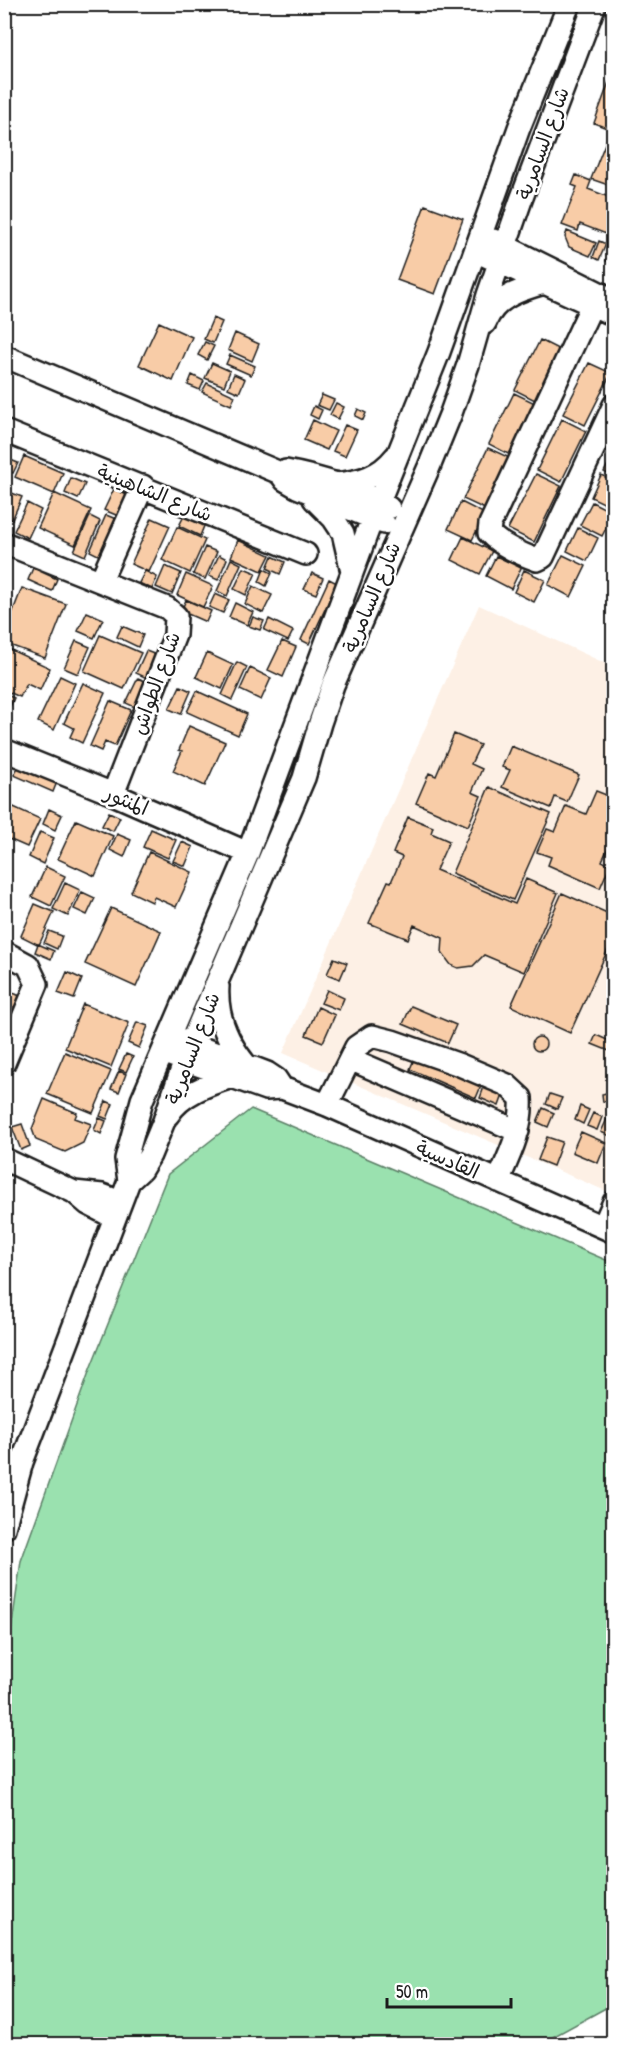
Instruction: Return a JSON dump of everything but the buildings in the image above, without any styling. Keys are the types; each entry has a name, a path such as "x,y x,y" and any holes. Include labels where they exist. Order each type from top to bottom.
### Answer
{"street":[{"name":"شارع السامرية","path":"129,1181 126,1167 128,1150 142,1100 248,853 375,511 402,450 439,352 519,128 569,4"},
{"name":"شارع السامرية","path":"4,1528 22,1462 129,1181 146,1162 164,1120 188,1052 301,786 326,704 401,526 429,467 468,365 488,295 521,200 595,4"},
{"path":"521,200 526,239 541,273 592,305 614,315"},
{"path":"477,243 541,273 614,300"},
{"path":"468,365 487,318 499,303 521,290 541,273"},
{"path":"592,305 490,524 489,533 494,538 528,557 537,560 543,557 614,405"},
{"path":"4,356 280,473 285,480 308,492 375,511 392,512 401,526"},
{"name":"شارع الشاهينية","path":"4,431 306,554"},
{"path":"335,484 372,477 387,466 402,450"},
{"path":"280,473 290,471 335,484 375,511"},
{"path":"101,580 143,486"},
{"path":"308,492 333,518 343,533 352,572"},
{"name":"شارع الطواش","path":"4,543 167,608 176,616 175,635 113,794"},
{"name":"المنثور","path":"4,750 113,794 248,853"},
{"path":"4,952 28,965 37,984 4,1063"},
{"path":"164,1120 172,1109 194,1093 239,1071 220,1017 218,990 220,976"},
{"path":"327,1105 356,1047 372,1036 450,1061 507,1085 521,1098 522,1112 518,1131 498,1180"},
{"name":"القادسية","path":"165,1043 239,1071 272,1076 282,1088 327,1105 608,1229"},
{"path":"350,1059 518,1131"},
{"path":"4,1159 74,1192 102,1194 118,1210"},
{"path":"608,1229 614,1202"}],"shaded area":[{"path":"479,605 613,667 613,1194 283,1053"}],"green space":[{"path":"251,1109 613,1263 613,2004 540,2044 5,2044 4,1681 21,1561 90,1369 168,1174"}]}
